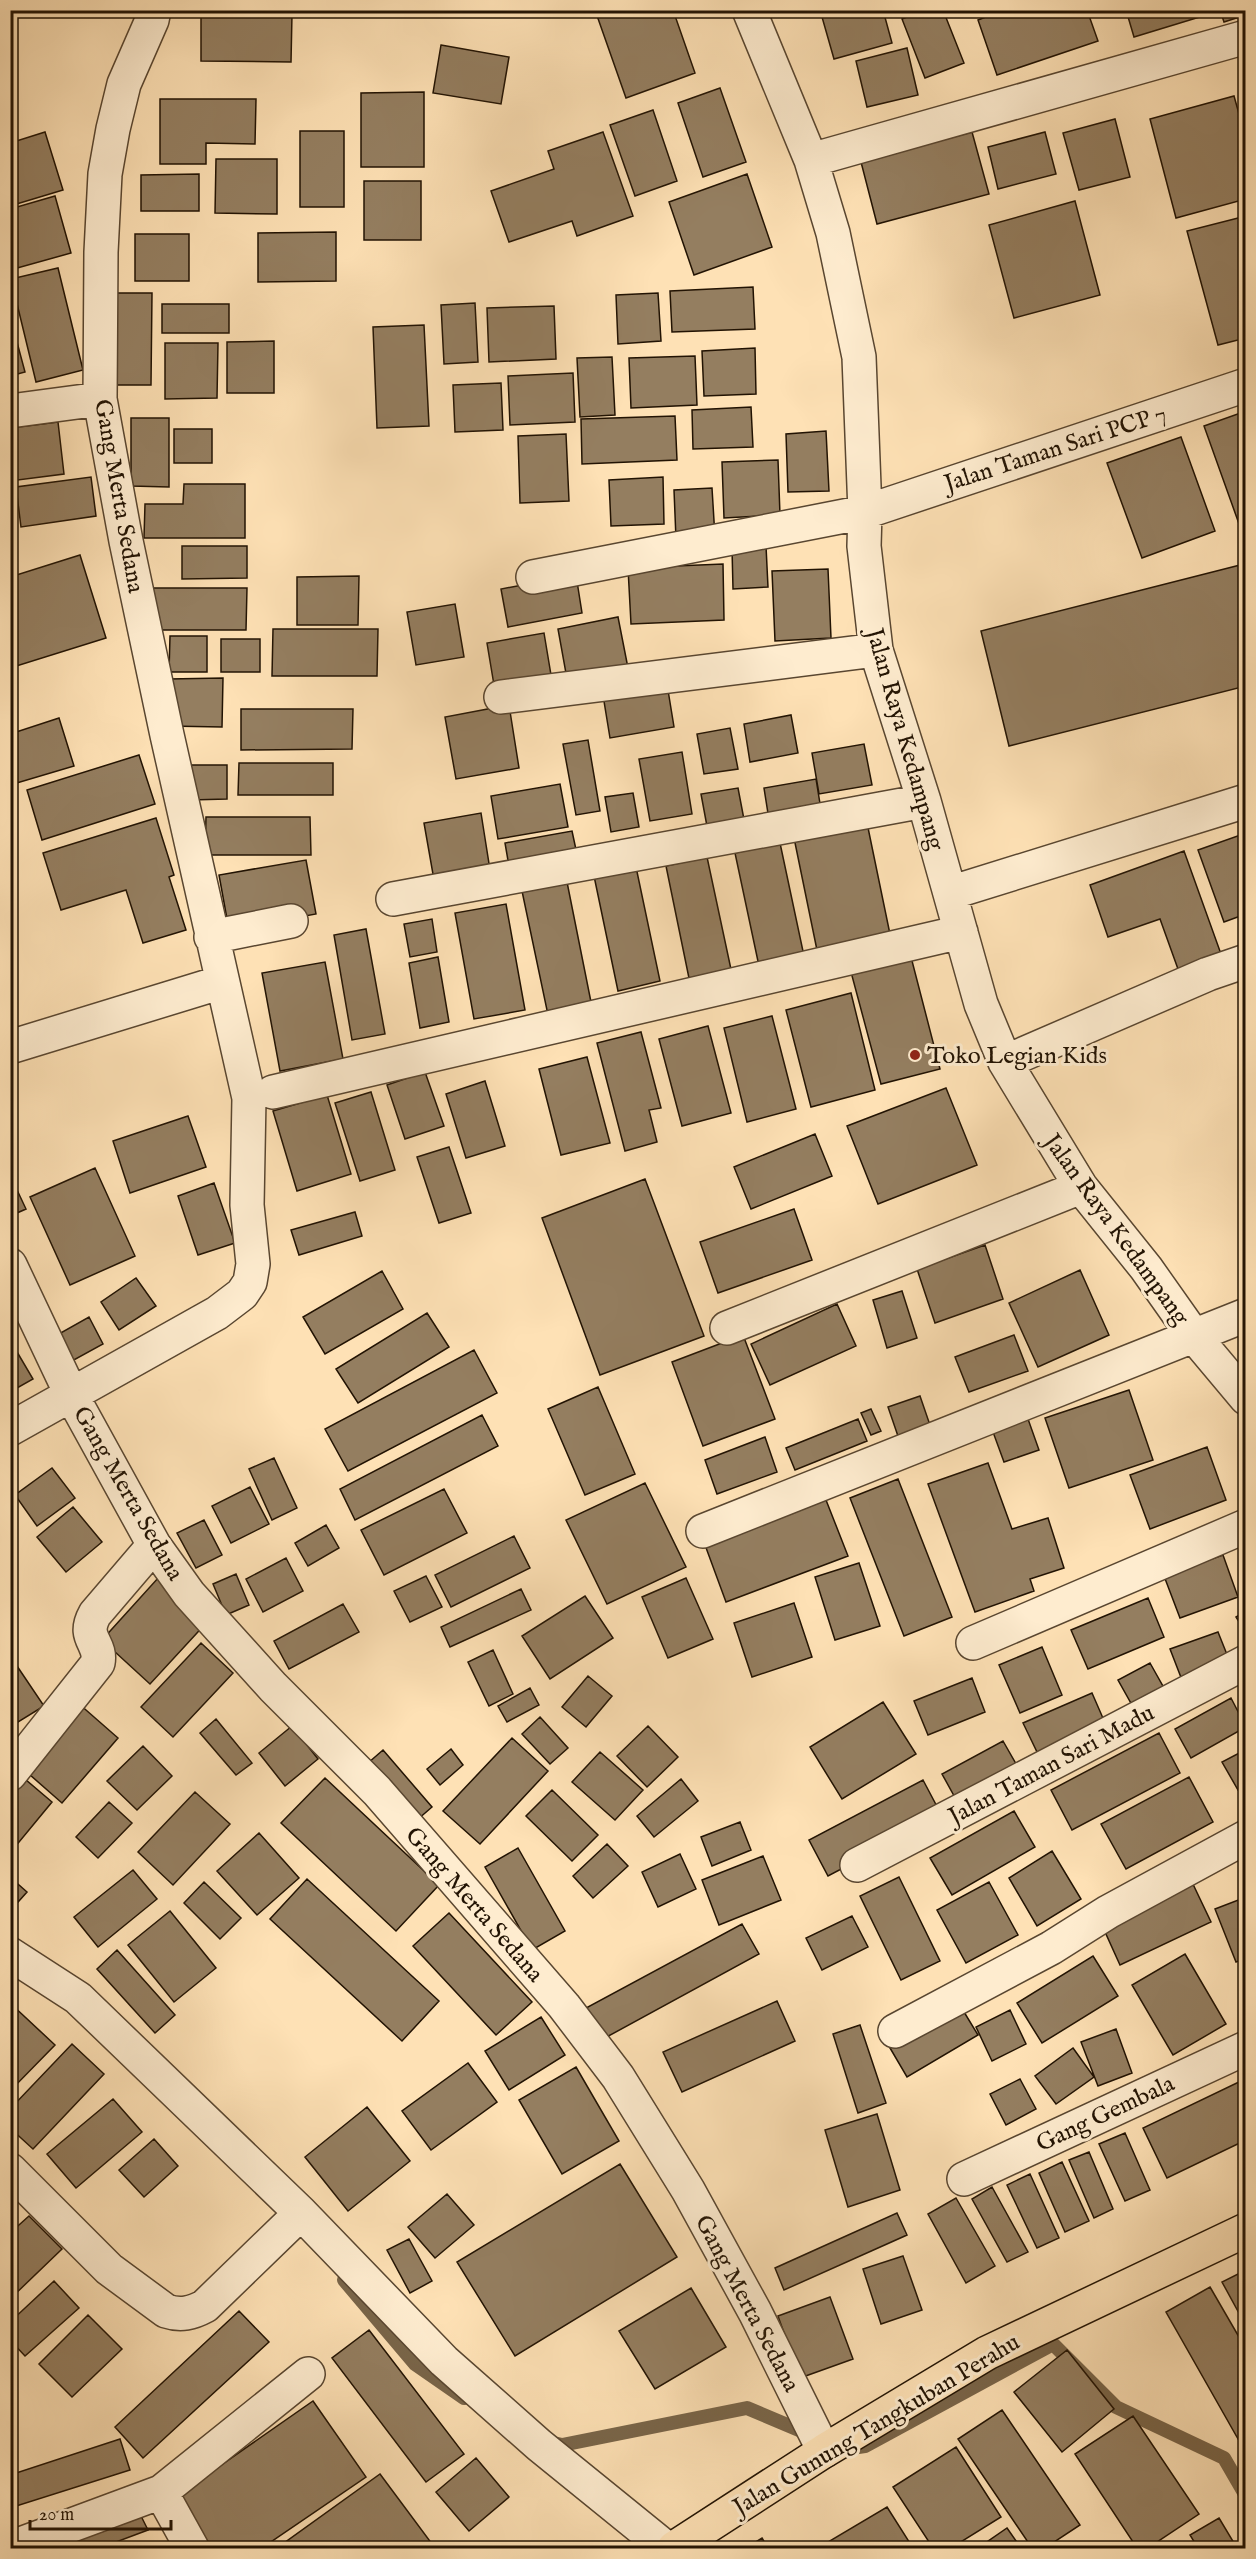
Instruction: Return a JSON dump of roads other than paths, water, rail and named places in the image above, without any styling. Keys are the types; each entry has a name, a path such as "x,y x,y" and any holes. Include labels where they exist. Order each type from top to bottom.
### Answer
{"main road":[{"name":"Jalan Gunung Tangkuban Perahu","path":"674,2548 824,2451 987,2353 1245,2230"}],"street":[{"name":"Gang Merta Sedana","path":"10,1429 217,1313 242,1294 250,1282 254,1254 247,1205 249,1098 211,937 126,541 100,399 101,252 105,174 124,84 152,20 154,10"},
{"name":"Jalan Raya Kedampang","path":"749,10 811,160 832,233 860,357 864,546 876,650 924,801 981,1004 1005,1062 1041,1124 1082,1187 1146,1268 1194,1336 1245,1398"},
{"path":"811,160 1245,37"},
{"name":"Jalan Taman Sari PCP 7","path":"533,577 865,512 1245,385"},
{"path":"10,411 100,399"},
{"path":"501,697 876,650"},
{"path":"393,899 924,801"},
{"path":"951,893 1245,801"},
{"path":"211,937 291,921"},
{"path":"273,1092 962,932"},
{"path":"1005,1062 1208,974 1245,961"},
{"path":"10,1047 222,981"},
{"path":"727,1328 1082,1187"},
{"name":"Gang Merta Sedana","path":"10,1265 72,1396 154,1545 189,1594 273,1687 377,1791 588,2034 618,2077 688,2190 755,2312 824,2451"},
{"path":"703,1531 1245,1315"},
{"path":"973,1643 1245,1526"},
{"path":"10,1774 98,1664 100,1654 90,1634 89,1624 154,1545"},
{"name":"Jalan Taman Sari Madu","path":"857,1865 1245,1662"},
{"path":"895,2031 1051,1948 1108,1912 1245,1837"},
{"path":"10,1954 78,1998 301,2213 444,2361 539,2445 666,2548"},
{"name":"Gang Gembala","path":"964,2179 1245,2048"},
{"path":"10,2170 109,2269 166,2311 177,2315 195,2312 205,2306 301,2213"},
{"path":"10,2548 161,2492 308,2374"},
{"path":"161,2492 192,2548"}],"waterway":[{"path":"344,2280 415,2364 464,2398"},
{"path":"845,2449 865,2446 1053,2344 1116,2407 1224,2458 1246,2496"},
{"path":"549,2442 562,2445 747,2408 811,2435"}],"place":[{"name":"Toko Legian Kids","path":"915,1055"}]}
